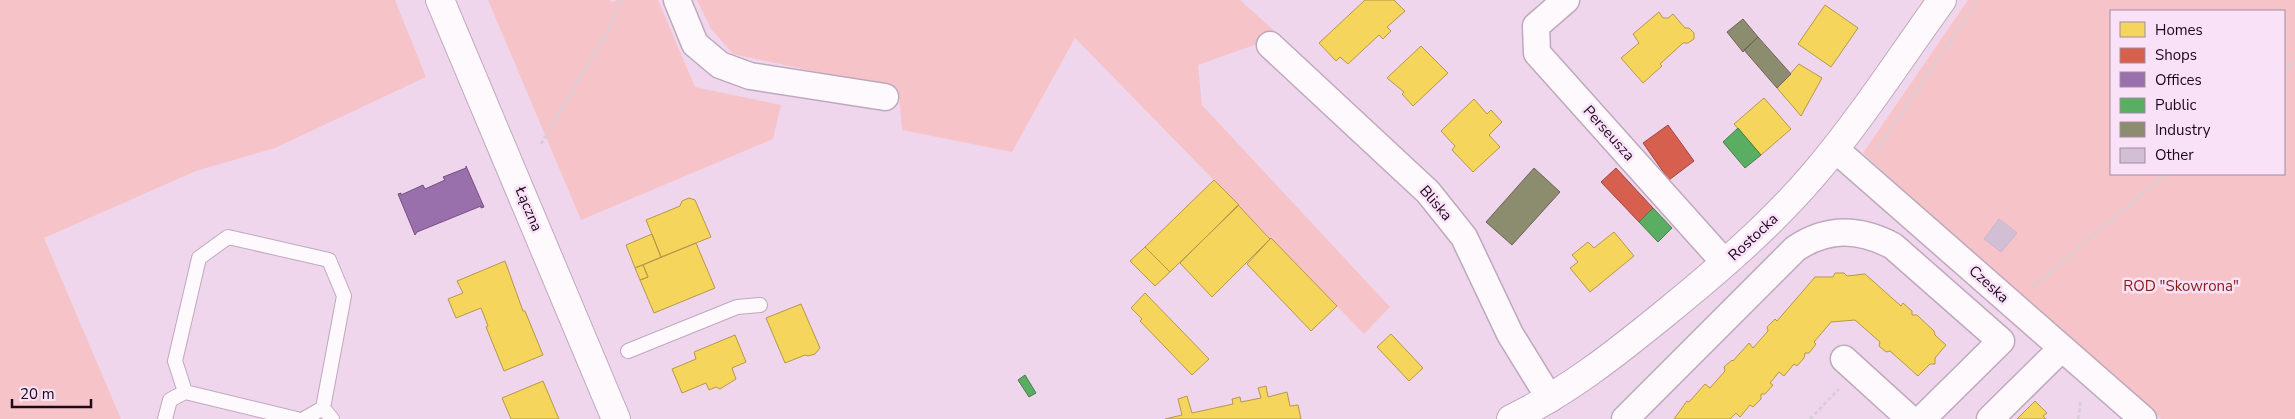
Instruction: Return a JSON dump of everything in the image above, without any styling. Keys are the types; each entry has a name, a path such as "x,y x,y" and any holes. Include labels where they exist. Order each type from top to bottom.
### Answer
{"street":[{"name":"Łączna","path":"440,0 616,419"},
{"path":"676,0 696,44 720,66 750,76 885,97"},
{"name":"Perseusza","path":"1566,0 1536,26 1537,53 1726,262"},
{"name":"Rostocka","path":"1511,419 1544,408 1604,361 1726,262 1794,196 1835,149 1942,0"},
{"name":"Bliska","path":"1270,45 1428,192 1464,237 1544,408"},
{"name":"Czeska","path":"1835,149 1866,167 2020,306 2062,348 2143,419"},
{"path":"1625,419 1795,249 1806,242 1832,233 1863,233 1893,246 2001,341"},
{"path":"1922,419 2001,341 2020,306"},
{"path":"1990,419 2062,348"},
{"path":"1850,365 1910,419"}],"lane":[{"path":"185,392 175,360 199,258 228,237 329,260 344,296 323,408 304,419"},
{"path":"628,351 737,307 760,305"},
{"path":"165,419 170,400 185,392 297,419"},
{"path":"323,408 332,419"}],"path":[{"path":"541,144 610,27 621,0"},
{"path":"1866,167 1978,0"},
{"path":"2285,70 2295,61"},
{"path":"2020,306 2164,175"},
{"path":"1810,419 1850,365"}],"green space":[{"path":"0,0 395,0 426,77 275,148 196,171 44,238 121,419 0,419"},
{"path":"488,0 610,0 611,2 617,0 658,0 695,87 781,105 773,139 581,220"},
{"path":"697,0 1240,0 1280,36 1198,65 1202,105 1390,307 1364,334 1075,38 1012,152 902,130 899,94 864,82 733,54 711,29"},
{"name":"ROD \"Skowrona\"","path":"1968,0 2295,0 2295,419 2161,419 2005,283 1863,153"}],"building: Homes":[{"path":"1365,0 1394,0 1405,11 1387,27 1391,31 1383,39 1379,35 1348,64 1340,57 1336,61 1319,43"},
{"path":"1825,5 1858,28 1831,67 1798,44"},
{"path":"1659,12 1663,18 1668,18 1673,14 1685,28 1689,28 1694,33 1694,39 1688,43 1683,43 1643,83 1621,58 1639,43 1633,34"},
{"path":"1421,46 1448,73 1413,106 1402,94 1404,92 1387,78"},
{"path":"1799,64 1822,78 1801,116 1777,88"},
{"path":"1764,98 1791,129 1761,155 1734,124"},
{"path":"1474,99 1487,114 1491,110 1502,122 1489,135 1500,147 1473,172 1452,150 1455,146 1441,131"},
{"path":"1214,180 1239,205 1170,272 1145,247"},
{"path":"689,198 695,200 711,237 661,257 646,220 680,206 682,201"},
{"path":"1238,205 1270,239 1212,297 1180,263"},
{"path":"1614,232 1634,256 1590,292 1570,268 1578,262 1572,255 1588,242 1594,248"},
{"path":"652,234 661,257 635,268 626,245"},
{"path":"1271,238 1337,306 1311,331 1247,264"},
{"path":"696,243 715,288 654,313 640,280 648,277 643,265"},
{"path":"1145,247 1170,272 1155,286 1130,261"},
{"path":"505,261 523,311 525,311 543,355 504,371 486,327 488,326 481,308 456,318 448,299 463,293 457,281"},
{"path":"643,265 648,277 640,280 635,268"},
{"path":"1835,273 1844,273 1847,276 1865,274 1901,306 1903,303 1912,311 1912,315 1917,315 1946,345 1935,358 1935,364 1930,364 1918,376 1890,351 1886,352 1879,346 1880,342 1855,320 1831,322 1814,342 1816,344 1809,353 1805,353 1804,358 1797,366 1794,364 1784,376 1779,372 1770,383 1773,385 1765,394 1761,394 1761,399 1753,407 1750,405 1740,417 1736,413 1730,419 1674,419 1687,401 1689,402 1705,384 1710,388 1725,371 1724,367 1733,361 1749,343 1753,348 1768,331 1767,327 1775,319 1777,321 1815,277 1833,277"},
{"path":"1145,293 1209,359 1192,375 1140,321 1142,319 1131,308"},
{"path":"801,304 820,348 815,354 805,355 785,363 766,318"},
{"path":"1391,334 1423,368 1409,381 1377,347"},
{"path":"735,335 746,362 732,368 736,379 720,389 716,387 709,390 706,383 682,393 672,369 696,359 694,352"},
{"path":"543,381 559,419 511,419 502,398"},
{"path":"1266,386 1268,397 1287,392 1290,406 1298,405 1301,419 1165,419 1182,415 1178,399 1187,396 1192,413 1233,404 1232,399 1240,397 1241,402 1261,398 1258,388"},
{"path":"2035,401 2047,413 2043,416 2046,419 2017,419"}],"building: Shops":[{"path":"1668,125 1694,161 1669,180 1643,143"},
{"path":"1616,168 1653,208 1639,222 1601,182"}],"building: Offices":[{"path":"466,166 484,207 481,208 481,206 417,232 415,235 398,194 401,193 401,195 423,185 425,189 445,180 443,177 466,168"}],"building: Public":[{"path":"1738,128 1761,155 1745,168 1723,142"},
{"path":"1653,208 1672,228 1658,242 1639,222"},
{"path":"1025,375 1036,393 1029,397 1018,380"}],"building: Industry":[{"path":"1743,19 1758,37 1743,52 1727,32"},
{"path":"1758,37 1791,74 1777,88 1744,50"},
{"path":"1534,168 1560,192 1512,245 1486,222"}],"building: Other":[{"path":"1999,219 2017,233 2001,252 1984,239"}]}
